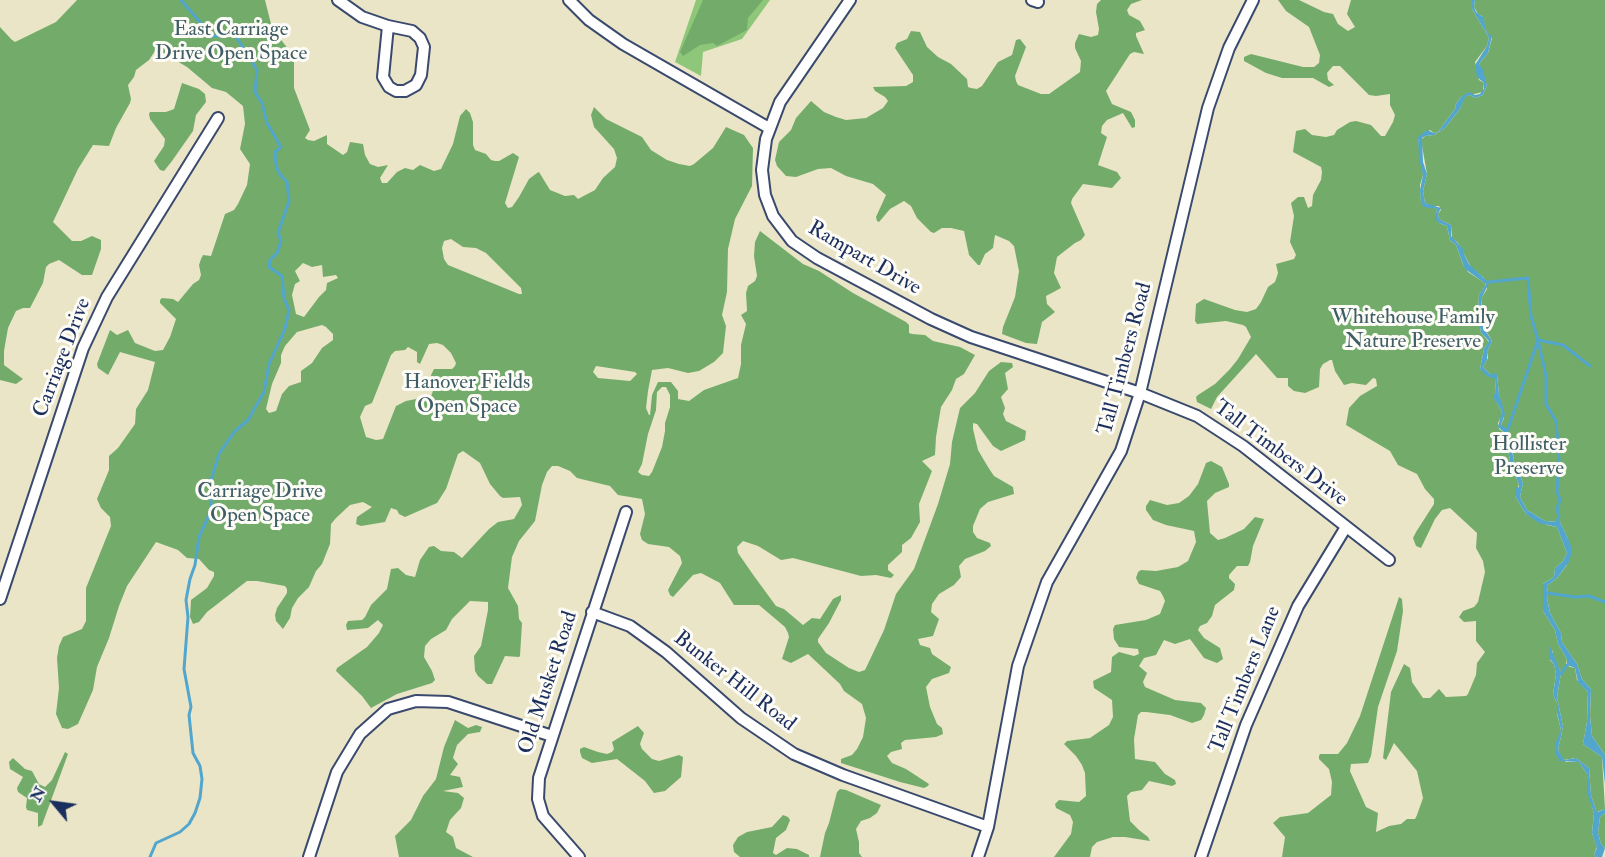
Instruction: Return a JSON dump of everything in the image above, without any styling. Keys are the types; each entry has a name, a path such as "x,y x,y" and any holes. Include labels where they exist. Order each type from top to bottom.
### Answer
{"street":[{"path":"338,0 362,17 417,34 423,43 419,80 413,88 405,91 396,91 389,87 383,77 388,26"},
{"path":"568,0 589,20 623,44 769,128"},
{"name":"Rampart Drive","path":"850,0 794,79 776,110 769,128 762,170 765,195 773,216 783,232 799,247 941,324 971,337 1140,393"},
{"name":"Tall Timbers Road","path":"978,857 988,827 1018,666 1047,582 1121,451 1140,393 1208,108 1229,48 1253,0"},
{"name":"Carriage Drive","path":"0,599 3,583 83,348 107,297 218,118"},
{"name":"Tall Timbers Drive","path":"1140,393 1197,416 1243,446 1389,560"},
{"name":"Old Musket Road","path":"579,857 543,816 538,799 539,778 626,512"},
{"name":"Tall Timbers Lane","path":"1201,857 1246,725 1298,606 1346,527"},
{"name":"Bunker Hill Road","path":"592,612 630,626 666,652 741,718 794,754 843,775 988,827"},
{"path":"309,857 337,772 360,734 388,709 416,700 448,702 552,736"}],"green space":[{"path":"77,0 265,0 272,28 294,59 294,88 310,130 305,138 314,141 327,135 327,144 343,155 347,152 350,142 363,144 370,164 378,167 388,165 380,178 382,183 387,183 397,172 405,168 413,170 420,165 434,171 441,169 453,144 460,116 466,109 473,122 475,150 495,161 513,153 519,157 505,203 508,208 512,207 529,179 539,172 550,190 565,196 574,195 578,199 595,190 603,178 615,167 617,158 614,149 594,127 591,115 594,107 606,119 642,137 651,150 679,164 690,166 694,164 713,148 726,127 744,135 753,148 752,186 735,219 728,249 727,292 722,315 726,326 723,353 699,371 688,373 668,368 652,370 646,408 649,415 652,395 658,382 671,382 678,391 678,399 689,401 704,390 738,378 741,345 746,324 741,315 747,311 748,286 755,281 757,276 754,256 755,242 760,231 803,264 906,322 909,325 909,333 925,335 933,341 960,347 975,355 964,374 956,379 941,407 935,455 922,461 932,471 919,504 920,522 911,538 902,545 902,552 888,565 888,570 894,575 891,578 876,575 861,576 793,558 781,560 758,546 743,541 737,547 738,553 776,606 784,609 803,625 812,618 820,619 833,599 841,595 841,600 818,642 826,653 859,672 865,670 884,630 896,594 914,569 950,464 952,442 960,408 975,393 989,371 1001,362 1012,363 1013,367 1005,373 1008,389 1001,397 1005,408 1003,414 1006,421 1026,431 1025,440 1001,451 993,446 977,424 973,423 973,429 978,450 988,467 994,476 1013,487 1014,494 988,502 980,509 973,532 977,538 990,543 991,546 965,559 959,566 961,577 954,585 939,594 932,604 931,612 939,619 933,636 918,639 920,645 930,648 932,654 951,667 949,673 932,679 926,687 930,707 943,734 936,737 905,740 901,743 902,749 891,752 887,756 892,763 906,769 929,784 928,786 924,788 900,782 841,763 841,759 852,755 863,737 866,718 862,704 844,691 840,684 808,654 791,663 782,659 789,637 788,633 785,627 759,605 734,605 720,583 701,573 693,575 673,597 670,595 668,590 682,563 680,556 669,547 648,544 642,540 640,534 645,514 642,499 618,495 610,486 577,478 570,471 558,466 552,466 547,472 535,521 519,541 512,557 508,588 518,606 519,619 522,623 520,656 505,656 492,684 487,684 478,676 475,671 474,656 481,646 488,602 470,601 452,619 446,630 431,639 425,646 424,657 435,680 397,694 371,708 336,671 367,647 383,625 378,620 368,628 347,630 348,621 362,620 365,617 371,605 387,589 391,569 398,568 406,575 415,577 420,560 429,547 434,546 441,551 454,552 462,558 498,522 514,519 522,505 520,497 503,498 500,496 490,484 480,463 463,451 458,454 446,489 437,503 405,517 391,508 385,522 361,526 356,524 357,517 372,507 363,502 350,505 336,518 331,524 330,544 322,564 309,587 292,608 290,618 283,629 276,621 275,615 287,589 285,586 257,581 247,581 207,612 199,622 193,624 190,617 191,600 207,588 214,572 199,559 187,558 178,550 156,542 127,586 97,667 93,690 78,724 68,729 62,728 56,714 59,688 57,658 59,646 63,637 82,629 86,621 86,588 111,526 110,517 101,508 97,499 109,470 109,456 118,448 135,424 136,409 148,390 155,362 120,352 108,375 98,368 97,364 110,330 117,335 128,330 135,343 155,351 163,350 176,319 160,303 160,300 162,298 173,299 178,302 199,280 201,259 203,255 211,256 225,214 234,210 238,204 247,185 250,164 240,149 245,124 243,106 226,92 212,88 187,67 160,51 155,51 149,60 136,70 128,85 130,103 109,146 93,145 78,169 53,222 72,241 81,241 92,236 101,240 101,249 92,275 82,275 59,260 46,267 43,283 30,308 16,311 8,328 4,365 23,379 16,384 0,380 0,27 15,42 56,22","holes":["451,239 463,247 476,248 486,253 521,288 522,294 448,265 442,248 444,241","303,263 312,267 322,265 323,277 336,275 338,278 327,283 326,290 304,317 296,314 292,295 295,284 300,281 295,271","322,325 333,334 333,340 322,348 312,363 301,371 301,382 289,386 282,394 276,411 269,413 266,409 285,346 297,332","437,343 443,345 451,353 456,363 452,369 434,369 431,375 433,391 431,396 406,401 396,406 383,439 376,440 366,437 360,417 365,406 372,403 391,355 395,351 405,350 408,347 417,352 417,362 420,364 429,344","596,366 637,374 630,381 598,378 593,372","662,387 666,387 670,395 670,407 662,447 652,472 649,476 642,475 638,472 656,410 657,392"]},
{"path":"696,0 770,0 742,39 703,52 701,76 675,62"},
{"path":"703,0 763,0 748,18 747,30 717,46 713,43 700,45 683,56 680,52"},
{"path":"1101,0 1142,0 1131,4 1127,10 1129,15 1140,21 1145,30 1136,33 1144,54 1134,52 1130,54 1106,91 1112,104 1131,112 1135,120 1135,127 1132,128 1123,113 1107,120 1102,126 1101,133 1107,137 1098,165 1117,172 1121,178 1112,188 1083,184 1072,199 1071,203 1085,235 1057,257 1054,273 1061,288 1046,296 1047,304 1055,312 1042,322 1037,344 1026,343 1002,334 1015,297 1019,271 1014,246 1009,241 995,235 993,248 985,254 978,265 969,255 964,231 942,228 934,233 931,232 917,218 911,206 904,201 890,209 879,222 877,221 876,217 886,195 873,184 846,176 831,168 818,169 796,177 786,176 777,166 775,160 779,142 791,130 796,118 811,101 824,112 836,117 846,120 866,118 883,108 888,101 873,87 906,86 913,82 913,75 895,48 897,43 907,39 911,31 920,32 927,47 967,79 968,87 977,89 982,86 998,62 1012,55 1016,40 1020,39 1026,47 1015,76 1018,85 1041,94 1049,94 1080,72 1081,61 1075,43 1079,34 1091,37 1098,35 1096,12 1097,4"},
{"name":"Whitehouse Family Nature Preserve","path":"1278,0 1299,0 1333,14 1338,24 1348,31 1355,27 1347,14 1351,0 1472,0 1472,9 1489,38 1487,46 1475,62 1479,80 1484,83 1483,92 1461,97 1438,132 1434,133 1430,130 1418,139 1423,175 1420,185 1421,203 1437,209 1439,223 1447,226 1450,240 1456,245 1468,272 1485,283 1479,295 1478,315 1481,333 1489,342 1484,349 1480,369 1495,378 1494,398 1502,411 1498,423 1499,429 1505,433 1511,466 1519,484 1515,496 1526,514 1547,525 1557,527 1567,553 1563,561 1555,568 1554,577 1543,584 1543,611 1555,630 1558,644 1567,659 1566,664 1575,668 1577,680 1588,692 1587,722 1583,744 1602,757 1605,809 1597,812 1596,810 1591,795 1589,768 1576,758 1563,760 1579,762 1587,774 1594,813 1592,833 1597,847 1594,854 1596,857 1282,857 1285,837 1273,823 1280,817 1308,813 1331,795 1332,782 1329,769 1319,759 1319,756 1320,754 1338,754 1347,743 1360,716 1399,597 1402,599 1403,611 1397,651 1378,707 1371,756 1368,763 1351,764 1350,771 1366,807 1378,813 1376,832 1401,824 1407,819 1415,819 1423,798 1417,771 1394,743 1386,760 1383,758 1391,692 1404,664 1410,668 1412,682 1423,698 1430,698 1439,689 1446,697 1468,694 1476,675 1477,663 1485,652 1476,641 1476,621 1464,622 1459,617 1463,611 1474,607 1478,602 1485,572 1483,561 1476,548 1477,533 1450,508 1442,510 1435,519 1421,548 1416,546 1413,538 1434,504 1434,499 1425,489 1417,474 1398,465 1390,451 1346,425 1349,408 1360,396 1377,386 1376,379 1373,378 1366,385 1352,383 1344,385 1330,360 1320,369 1319,387 1305,393 1294,391 1288,386 1288,378 1277,378 1256,354 1217,397 1211,409 1197,402 1198,395 1215,384 1230,369 1251,337 1243,325 1226,321 1197,324 1195,321 1196,304 1204,299 1235,310 1247,312 1256,309 1268,287 1275,282 1278,273 1276,264 1294,259 1296,255 1290,242 1294,216 1291,203 1298,197 1304,197 1308,208 1312,206 1313,195 1321,180 1322,172 1321,167 1293,152 1296,131 1305,129 1312,135 1326,137 1334,135 1337,130 1356,121 1371,125 1381,136 1385,136 1395,115 1390,105 1390,94 1369,95 1340,66 1333,66 1327,73 1328,80 1334,85 1329,87 1313,78 1282,78 1266,73 1244,61 1244,57 1251,54 1303,67 1314,67 1319,63 1320,55 1309,27 1286,11","holes":["1553,650 1553,656 1561,673 1557,697 1563,727 1558,750 1563,760 1556,755 1561,730 1557,703 1553,695 1556,674 1554,664 1550,660"]},
{"name":"Hollister Preserve","path":"1475,0 1605,0 1605,755 1592,736 1591,689 1582,679 1577,664 1562,642 1561,633 1550,613 1547,598 1548,585 1567,565 1568,539 1560,522 1545,521 1527,510 1520,497 1523,483 1514,461 1512,447 1501,425 1504,418 1497,376 1490,374 1483,367 1492,341 1482,324 1482,297 1487,289 1484,278 1471,267 1458,243 1452,238 1451,225 1439,219 1438,214 1441,210 1439,206 1425,203 1423,191 1427,174 1421,140 1445,128 1460,109 1464,97 1470,95 1475,98 1483,95 1487,85 1479,64 1488,53 1492,38 1487,33 1482,16 1474,7"},
{"path":"182,83 199,89 205,94 206,102 196,115 193,131 164,171 160,170 154,161 164,146 165,139 150,119 149,114 174,109"},
{"path":"1211,461 1222,467 1229,487 1215,493 1207,501 1210,533 1218,540 1244,529 1255,517 1264,519 1248,566 1237,566 1229,575 1235,584 1234,590 1215,605 1212,616 1198,630 1204,638 1220,648 1223,659 1217,663 1204,658 1190,639 1175,644 1164,640 1156,655 1144,658 1139,666 1147,673 1143,682 1145,687 1175,700 1201,703 1206,708 1204,715 1201,720 1192,723 1170,715 1141,712 1138,715 1134,739 1135,759 1155,762 1165,774 1175,780 1176,784 1172,786 1149,781 1142,790 1131,792 1127,796 1130,821 1150,841 1113,837 1097,842 1092,847 1090,857 1054,857 1071,834 1073,822 1070,815 1056,808 1055,804 1059,800 1079,802 1086,796 1085,773 1082,765 1064,744 1067,741 1090,738 1109,725 1113,717 1112,700 1094,688 1093,681 1111,672 1112,657 1119,652 1134,656 1139,654 1138,649 1119,647 1114,639 1113,629 1115,625 1146,620 1160,614 1165,601 1160,591 1139,584 1136,578 1138,572 1178,567 1188,561 1196,542 1194,531 1153,520 1146,506 1150,500 1167,505 1179,503 1189,496 1198,484 1206,463"},
{"path":"455,720 468,728 476,725 482,727 480,732 468,734 457,745 453,758 458,764 450,775 460,777 463,787 443,791 458,793 464,798 461,808 450,820 446,832 453,837 456,848 473,857 399,857 395,836 411,820 423,796 436,779 444,747"},
{"path":"638,726 644,733 640,744 642,749 652,759 659,761 679,755 683,757 681,777 665,791 654,793 645,781 617,759 592,763 582,758 580,749 584,747 607,754 612,752 614,749 612,742"},
{"path":"65,752 68,754 42,825 38,827 38,813 27,810 27,798 18,792 17,788 23,777 10,769 9,762 13,758 25,769 32,771 39,784 45,787 52,780"},
{"path":"840,789 881,805 877,813 861,821 856,829 859,853 862,857 820,857 837,792"},
{"path":"1605,813 1605,848 1601,844 1598,833 1600,817"},
{"path":"783,815 790,820 786,830 776,838 773,853 776,855 787,848 797,849 809,857 740,857 734,852 733,845 738,837 747,832 772,827"}],"water":[{"path":"1472,0 1475,0 1476,12 1483,17 1487,33 1492,36 1488,53 1479,64 1487,85 1483,95 1475,98 1470,95 1465,97 1460,109 1445,128 1434,135 1422,138 1423,162 1427,174 1423,191 1425,203 1441,208 1438,214 1439,219 1451,225 1451,236 1463,249 1469,264 1489,283 1482,297 1481,314 1483,327 1492,341 1483,367 1490,374 1496,373 1497,376 1505,414 1501,425 1508,429 1514,461 1523,483 1520,497 1527,510 1545,521 1560,522 1570,543 1572,552 1569,562 1557,578 1548,585 1547,598 1550,613 1561,633 1562,642 1577,664 1582,679 1591,689 1592,736 1605,755 1605,784 1602,757 1583,744 1587,722 1588,692 1578,682 1575,668 1567,665 1567,659 1558,644 1555,630 1543,611 1543,584 1554,577 1555,568 1563,561 1567,553 1557,527 1539,523 1526,514 1515,496 1515,488 1519,487 1519,484 1511,466 1505,433 1498,427 1502,411 1493,397 1496,392 1495,379 1487,376 1480,369 1484,349 1489,341 1481,333 1478,315 1479,295 1486,284 1465,269 1456,245 1450,240 1447,226 1439,223 1435,218 1437,209 1424,207 1421,203 1420,190 1423,175 1419,159 1418,137 1427,130 1438,132 1461,97 1469,92 1475,95 1480,94 1484,89 1484,83 1477,77 1475,65 1487,46 1489,38 1472,9"},
{"path":"1550,646 1561,673 1557,697 1563,727 1558,750 1564,760 1576,758 1589,768 1591,795 1596,810 1598,812 1605,809 1605,813 1600,817 1598,833 1601,844 1605,848 1602,857 1596,857 1594,854 1597,848 1592,833 1594,813 1588,795 1587,774 1579,762 1560,761 1556,755 1555,745 1561,730 1557,703 1553,695 1556,674 1554,664 1549,658"}],"waterway":[{"path":"150,857 156,843 180,832 189,824 200,798 202,779 200,766 193,753 189,715 191,707 184,669 188,617 186,600 199,537 211,511 211,480 219,454 234,432 248,420 264,392 269,364 285,329 289,310 284,298 282,276 269,267 270,260 277,253 281,241 278,233 289,201 287,182 279,173 276,165 275,152 281,147 267,123 262,103 255,92 257,70 235,35 212,36 181,0"},
{"path":"1488,282 1528,278 1531,316 1538,340 1508,429"},
{"path":"1557,522 1560,499 1557,492 1559,458 1556,421 1546,404 1546,376 1538,340 1563,345 1590,366"},
{"path":"1547,593 1575,597 1589,596 1605,602"},
{"path":"1561,674 1567,665"}],"park label":[{"name":"East Carriage Drive Open Space","path":"231,42"},
{"name":"Hanover Fields Open Space","path":"467,395"},
{"name":"Carriage Drive Open Space","path":"260,504"}]}
